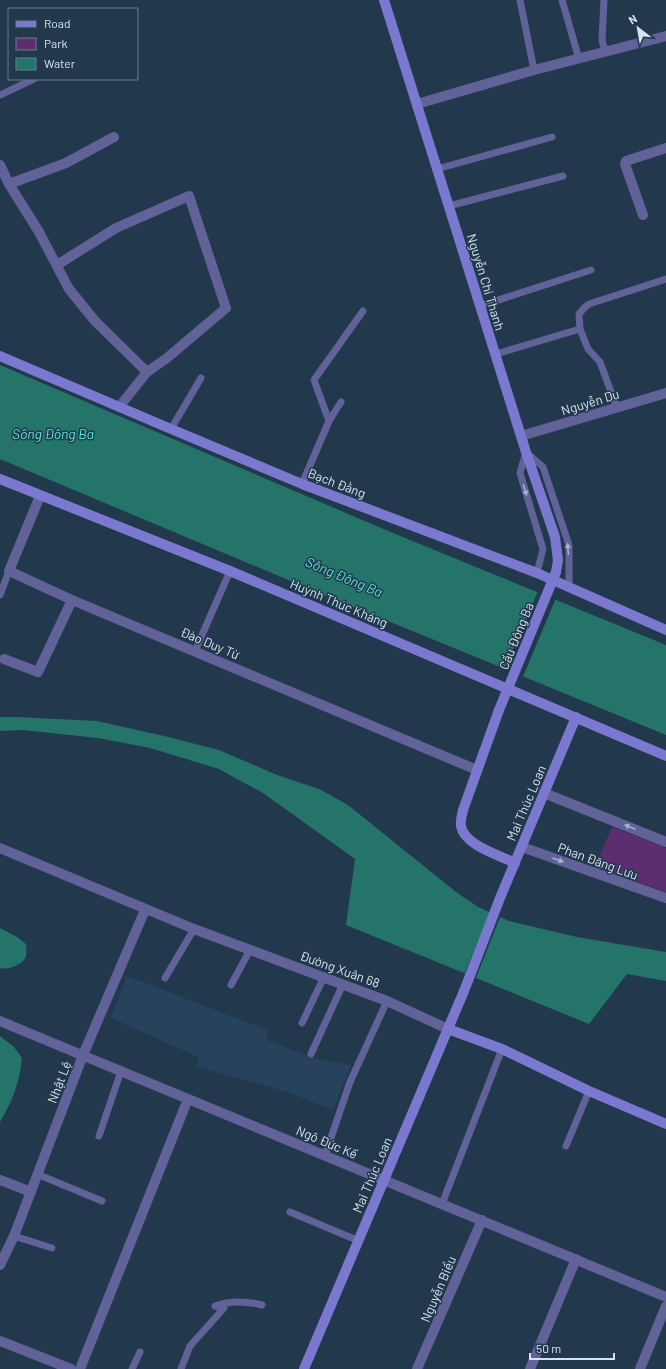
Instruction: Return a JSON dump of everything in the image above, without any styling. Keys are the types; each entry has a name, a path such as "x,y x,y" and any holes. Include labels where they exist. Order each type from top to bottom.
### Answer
{"street":[{"name":"Nguyễn Chí Thanh","path":"384,0 526,452 555,537 558,560 556,572"},
{"path":"417,104 534,70 666,36"},
{"path":"9,184 66,164 114,137"},
{"path":"642,215 626,168 626,161 666,148"},
{"path":"0,165 9,184 39,232 70,289 96,321 147,372"},
{"path":"57,265 116,228 189,196 226,308 167,358 147,372 119,407"},
{"name":"Bạch Đằng","path":"0,356 302,484 537,573 666,630"},
{"name":"Nguyễn Du","path":"521,436 666,393"},
{"name":"Huỳnh Thúc Kháng","path":"0,479 230,571 666,756"},
{"path":"9,571 40,496"},
{"name":"Đào Duy Từ","path":"9,571 72,600 477,770"},
{"name":"Cầu Đông Ba","path":"477,770 499,710 556,572"},
{"path":"4,660 38,672 72,600"},
{"name":"Mai Thúc Loan","path":"304,1369 464,992 500,898 576,717"},
{"path":"477,770 463,810 461,826 465,835 478,846 515,863"},
{"path":"544,793 666,842"},
{"name":"Phan Đăng Lưu","path":"522,847 666,898"},
{"name":"Đường Xuân 68","path":"0,848 145,910 387,1001 448,1029 502,1050 588,1091 666,1124"},
{"name":"Nhật Lệ","path":"0,1265 14,1236 83,1055 145,910"},
{"name":"Ngô Đức Kế","path":"0,1021 666,1297"},
{"path":"80,1369 188,1099"},
{"path":"0,1180 30,1192"},
{"name":"Nguyễn Biểu","path":"417,1369 482,1220"},
{"path":"530,1369 576,1259"},
{"path":"640,1369 666,1306"},
{"path":"0,1341 71,1369"}],"lane":[{"path":"520,0 534,70"},
{"path":"562,0 579,59"},
{"path":"604,0 602,40 605,52"},
{"path":"0,95 32,80"},
{"path":"437,169 552,137"},
{"path":"449,206 563,176"},
{"path":"480,306 591,270"},
{"path":"617,408 600,362 588,349 580,329 579,314 590,304 666,279"},
{"path":"330,420 314,380 363,311"},
{"path":"496,354 580,329"},
{"path":"171,429 201,378"},
{"path":"302,484 330,420 341,402"},
{"path":"537,573 543,549 520,474 526,452 543,467 569,545 569,588"},
{"path":"0,595 9,571"},
{"path":"195,651 230,571"},
{"path":"165,978 194,929"},
{"path":"231,985 250,950"},
{"path":"302,1023 324,977"},
{"path":"311,1054 343,984"},
{"path":"325,1155 350,1082 387,1001"},
{"path":"442,1204 502,1050"},
{"path":"98,1136 121,1071"},
{"path":"566,1146 588,1091"},
{"path":"38,1174 102,1202"},
{"path":"290,1212 358,1241"},
{"path":"14,1236 52,1248"},
{"path":"180,1369 190,1346 224,1308 215,1306 222,1303 251,1302 262,1306"},
{"path":"132,1369 140,1352"}],"shaded area":[{"path":"127,976 267,1030 267,1040 314,1058 351,1065 333,1110 288,1092 197,1067 198,1057 111,1018"}],"green space":[{"path":"612,827 666,848 666,892 595,867"}],"water":[{"name":"Sông Đông Ba","path":"0,365 381,528 666,645 666,735 317,592 0,459"},
{"path":"1,717 97,721 164,736 219,750 277,775 319,789 348,805 456,892 478,907 509,921 577,937 666,952 666,981 627,974 589,1024 346,925 355,859 263,793 219,769 150,748 98,738 23,730 0,731"},
{"path":"0,928 17,937 26,944 25,958 22,962 13,967 0,968"},
{"path":"0,1036 14,1047 22,1058 15,1092 0,1122"}],"pier":[{"path":"538,591 556,598 522,679 504,671"},
{"path":"491,910 501,915 475,980 464,975"}]}
